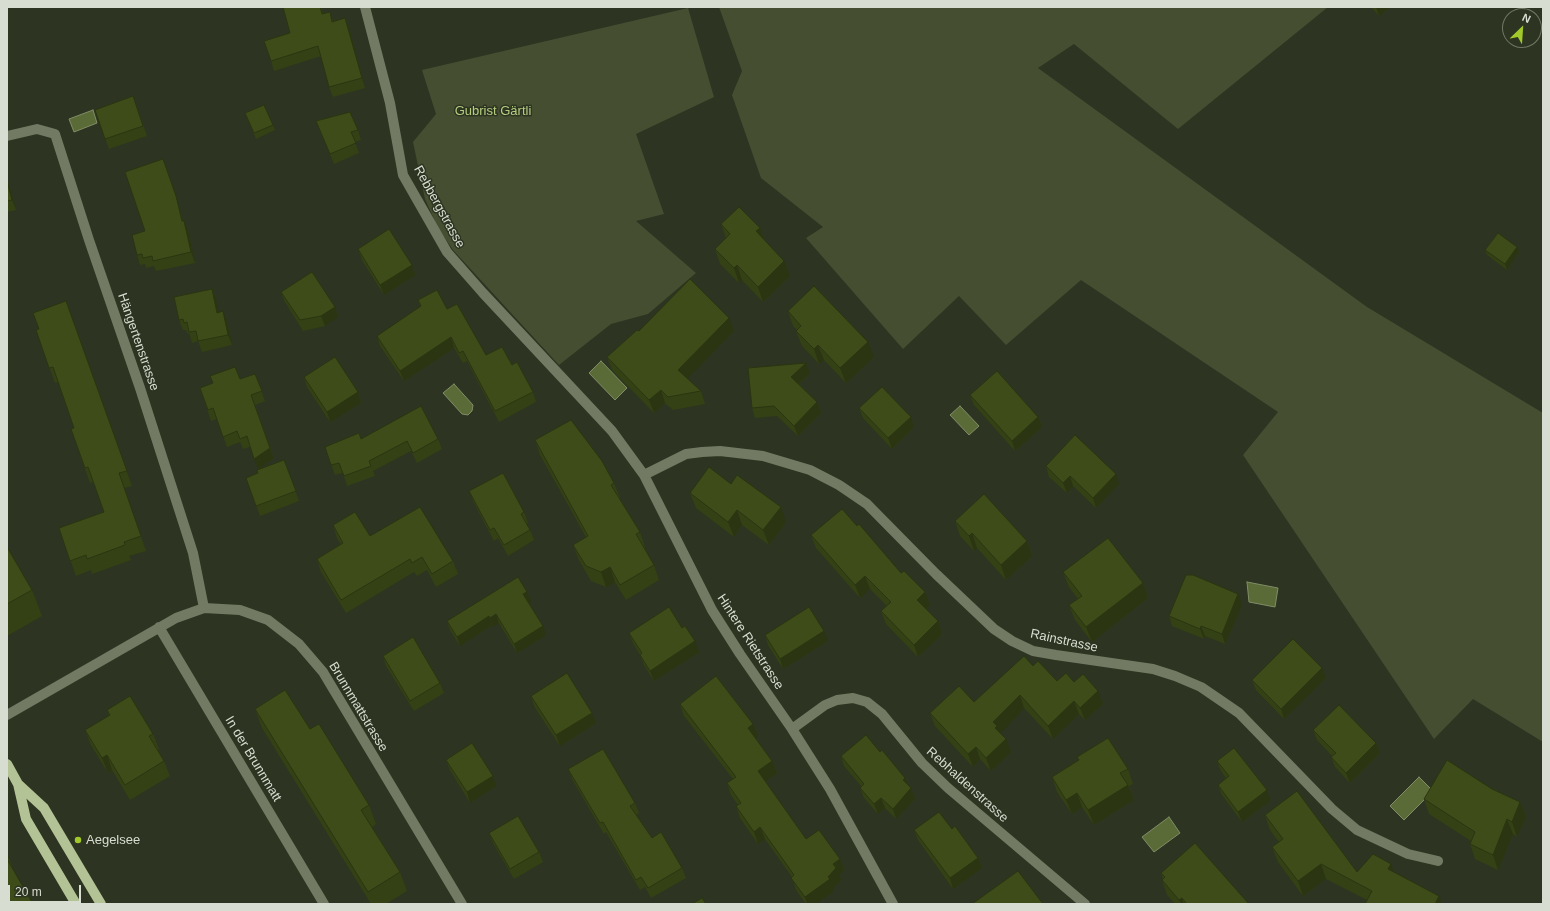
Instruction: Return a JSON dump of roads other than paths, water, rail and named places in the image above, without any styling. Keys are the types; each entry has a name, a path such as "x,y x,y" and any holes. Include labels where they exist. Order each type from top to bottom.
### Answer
{"main road":[{"path":"7,764 18,784 26,819 76,904"},
{"path":"18,784 44,808 101,904"}],"street":[{"name":"Rebbergstrasse","path":"365,7 390,103 403,175 446,252 581,399"},
{"name":"Hängertenstrasse","path":"7,136 37,129 55,134 89,240 140,388 193,553 204,608"},
{"name":"Hintere Rietstrasse","path":"581,399 612,431 644,475 712,610 740,654 792,729 830,789 893,904"},
{"name":"Rainstrasse","path":"644,475 686,454 720,451 763,456 810,470 839,485 866,504 994,629 1012,641 1033,651 1095,662 1153,669 1201,687 1239,713 1332,809 1357,830 1408,854 1438,861"},
{"name":"Brunnmattstrasse","path":"7,715 176,618 204,608 240,610 268,620 299,644 323,672 462,904"},
{"name":"In der Brunnmatt","path":"159,627 324,904"},
{"name":"Rebhaldenstrasse","path":"792,729 825,705 837,700 853,698 867,702 882,714 922,763 948,788 1085,904"}],"place":[{"name":"Aegelsee","path":"78,840"}],"park label":[{"name":"Gubrist Gärtli","path":"493,111"}]}
